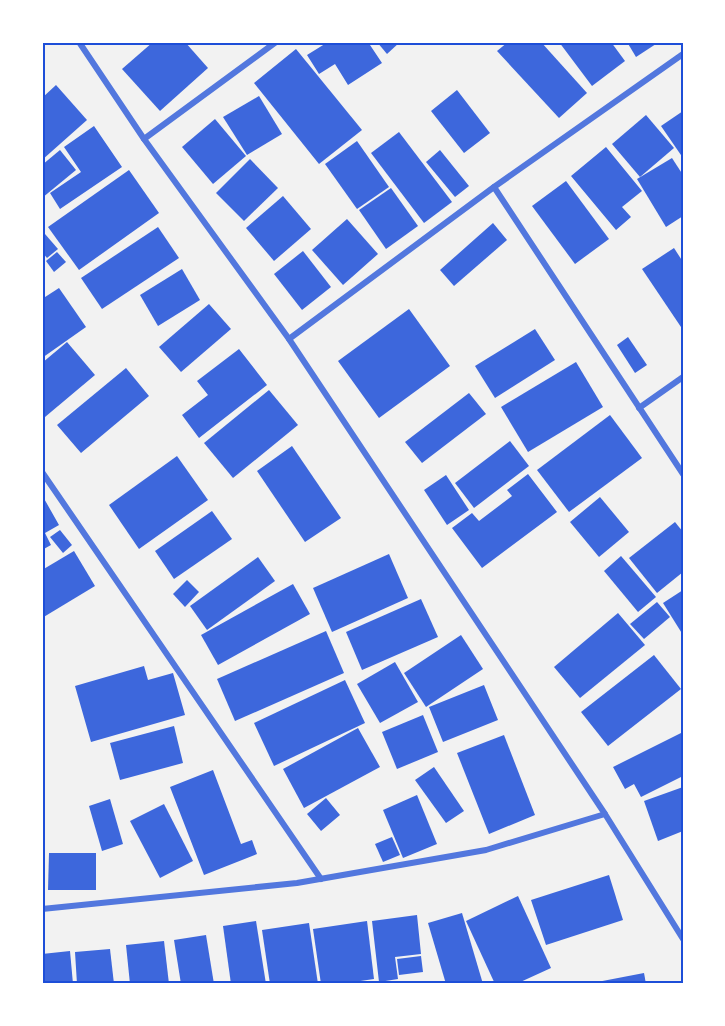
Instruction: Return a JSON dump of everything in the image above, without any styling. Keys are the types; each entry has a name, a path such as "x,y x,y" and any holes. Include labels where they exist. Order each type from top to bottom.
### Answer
{"street":[{"path":"79,42 144,139 289,339 605,814 683,939"},
{"path":"144,139 276,42"},
{"path":"289,339 494,187 683,54"},
{"path":"494,187 683,474"},
{"path":"639,408 683,377"},
{"path":"42,472 321,879"},
{"path":"42,909 321,879 486,850 605,814"}],"building":[{"path":"153,42 185,42 208,68 160,111 122,69"},
{"path":"328,42 368,42 382,63 348,85 335,64 319,74 307,55"},
{"path":"377,42 400,42 387,54"},
{"path":"508,42 541,42 587,93 559,118 497,51"},
{"path":"559,42 611,42 625,61 592,86"},
{"path":"627,42 659,42 636,57"},
{"path":"296,49 362,130 319,164 254,83"},
{"path":"56,85 87,120 42,160 42,98"},
{"path":"457,90 490,133 464,153 431,111"},
{"path":"259,96 282,134 247,155 223,117"},
{"path":"683,111 683,158 661,126"},
{"path":"646,115 674,148 640,177 612,144"},
{"path":"215,119 246,156 213,184 182,147"},
{"path":"94,126 122,167 60,209 50,193 81,172 64,147"},
{"path":"399,132 452,202 424,223 371,153"},
{"path":"357,141 389,187 357,209 325,164"},
{"path":"606,147 642,191 622,207 631,217 616,230 571,176"},
{"path":"60,150 76,170 42,198 42,165"},
{"path":"440,150 469,186 455,197 426,162"},
{"path":"672,158 683,175 683,216 666,227 637,179"},
{"path":"250,159 278,188 244,221 216,193"},
{"path":"129,170 159,213 79,270 48,227"},
{"path":"566,181 609,239 575,264 532,206"},
{"path":"391,188 418,226 386,249 359,210"},
{"path":"283,196 311,229 274,261 246,228"},
{"path":"347,219 378,254 343,285 312,250"},
{"path":"493,223 507,240 454,286 440,270"},
{"path":"158,227 179,258 102,309 81,278"},
{"path":"45,234 58,249 47,258 42,252 42,237"},
{"path":"674,248 683,262 683,330 642,269"},
{"path":"303,251 331,287 302,310 274,274"},
{"path":"57,252 66,262 54,272 46,261"},
{"path":"182,269 200,300 158,326 140,295"},
{"path":"59,288 86,327 42,358 42,299"},
{"path":"209,304 231,329 181,372 159,347"},
{"path":"409,309 450,366 379,418 338,361"},
{"path":"535,329 555,360 495,398 475,366"},
{"path":"628,337 647,365 635,373 617,345"},
{"path":"67,342 95,375 45,417 42,414 42,363"},
{"path":"239,349 267,385 199,438 182,415 208,395 197,381"},
{"path":"576,362 603,407 528,452 501,407"},
{"path":"126,368 149,396 81,453 57,425"},
{"path":"269,390 298,425 233,478 204,443"},
{"path":"469,393 486,414 422,463 405,442"},
{"path":"610,415 642,458 569,512 537,470"},
{"path":"510,441 529,466 474,508 455,483"},
{"path":"292,446 341,518 305,542 257,471"},
{"path":"177,456 208,500 139,549 109,505"},
{"path":"528,474 557,512 482,568 452,528 472,513 479,521 512,496 507,490"},
{"path":"446,475 469,510 447,525 424,490"},
{"path":"42,495 59,525 45,533 51,545 42,550"},
{"path":"600,497 629,532 599,557 570,522"},
{"path":"212,511 232,539 174,579 155,551"},
{"path":"675,522 683,532 683,572 657,593 629,558"},
{"path":"60,530 72,545 63,553 50,537"},
{"path":"74,551 95,586 42,618 42,570"},
{"path":"389,554 408,598 332,632 313,588"},
{"path":"621,556 656,597 638,612 604,571"},
{"path":"258,557 275,581 207,630 190,606"},
{"path":"187,580 199,592 185,607 173,594"},
{"path":"293,584 310,614 218,665 201,635"},
{"path":"683,590 683,635 663,603"},
{"path":"421,599 438,637 362,670 346,632"},
{"path":"657,602 670,617 644,639 630,624"},
{"path":"618,613 645,645 580,698 554,667"},
{"path":"326,631 344,673 235,721 217,679"},
{"path":"461,635 483,669 426,707 404,673"},
{"path":"654,655 681,689 608,746 581,712"},
{"path":"395,662 418,702 380,723 357,684"},
{"path":"144,666 148,680 173,673 185,715 91,742 75,686"},
{"path":"345,680 365,723 274,766 254,723"},
{"path":"484,685 498,720 443,742 429,707"},
{"path":"423,715 438,752 397,769 382,732"},
{"path":"174,726 183,763 120,780 110,743"},
{"path":"358,728 380,767 304,808 283,769"},
{"path":"683,732 683,776 641,797 634,784 625,789 613,767"},
{"path":"504,735 535,815 489,834 457,753"},
{"path":"434,767 464,811 446,823 415,780"},
{"path":"213,770 241,844 252,840 257,854 204,875 170,787"},
{"path":"683,787 683,831 658,841 644,801"},
{"path":"417,795 437,844 403,858 383,810"},
{"path":"326,798 340,815 321,831 307,814"},
{"path":"110,799 123,844 102,851 89,806"},
{"path":"164,804 193,861 160,878 130,821"},
{"path":"392,837 400,855 383,862 375,844"},
{"path":"49,853 96,853 96,890 48,890"},
{"path":"609,875 623,920 546,945 531,900"},
{"path":"518,896 551,968 516,984 495,984 466,921"},
{"path":"462,913 483,984 446,984 428,923"},
{"path":"417,915 421,954 395,957 398,979 379,982 372,921"},
{"path":"256,921 266,984 231,984 223,926"},
{"path":"367,921 374,979 321,984 313,929"},
{"path":"309,923 318,984 270,984 262,930"},
{"path":"206,935 214,984 181,984 174,940"},
{"path":"164,941 169,984 130,984 126,945"},
{"path":"110,949 114,984 77,984 75,952"},
{"path":"70,951 73,984 42,984 42,954"},
{"path":"421,956 423,972 399,975 397,959"},
{"path":"644,973 646,984 592,984 592,983"}]}
